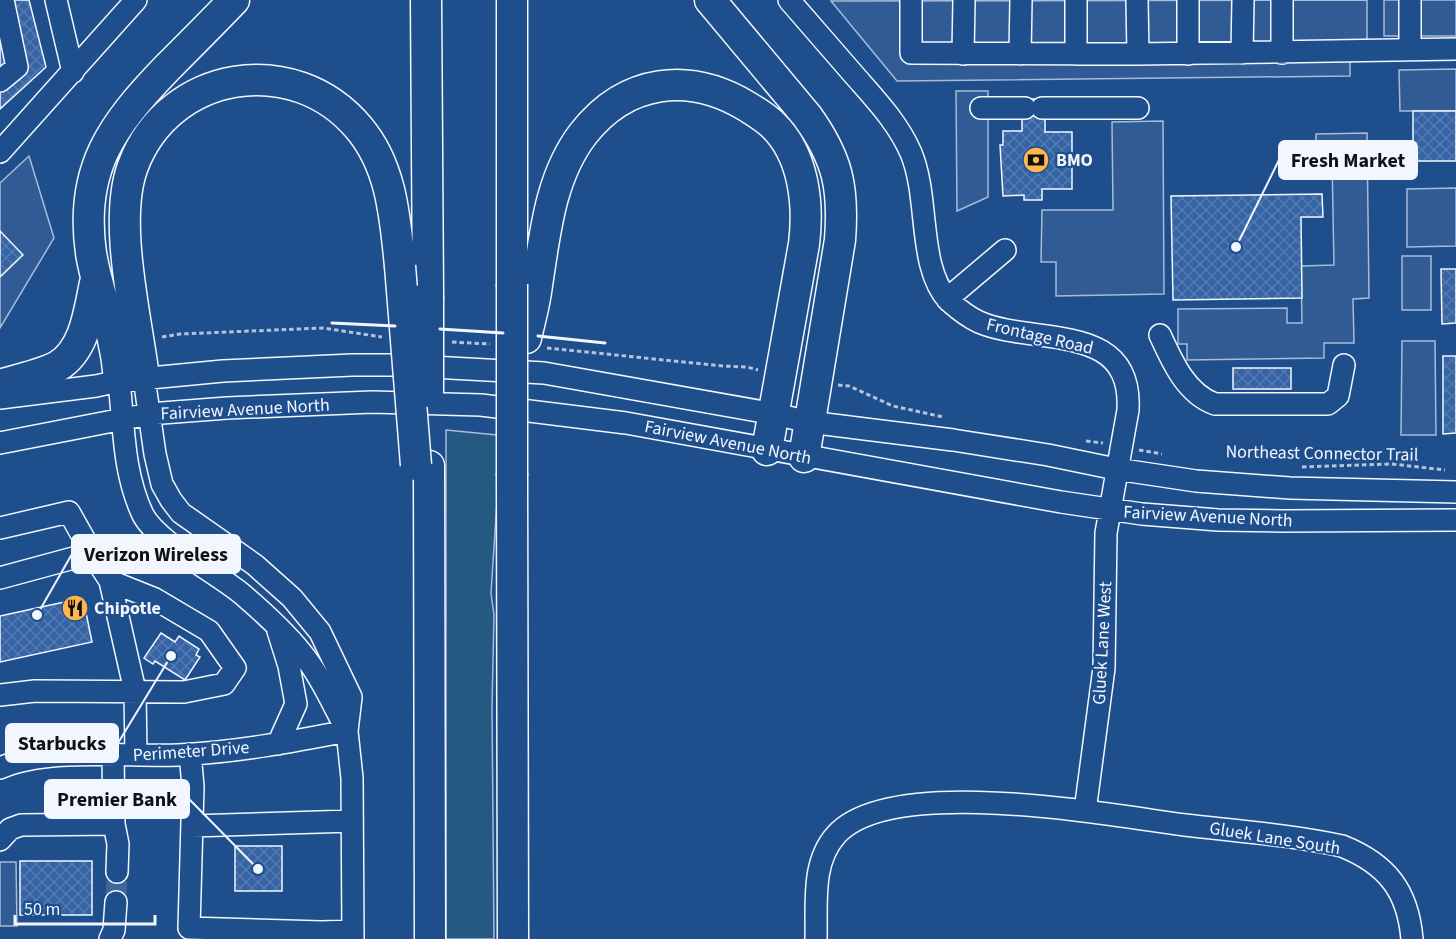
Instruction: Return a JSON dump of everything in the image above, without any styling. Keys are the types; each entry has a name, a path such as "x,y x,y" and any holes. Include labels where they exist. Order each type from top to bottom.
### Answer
{"highway":[{"path":"132,380 114,345 95,280 88,207 93,179 102,152 114,129 134,102 234,0"},
{"path":"422,465 428,296 426,0"},
{"path":"512,0 526,338 512,372 513,939"},
{"path":"710,0 817,130 832,159 840,184 843,209 840,240 804,457"},
{"path":"132,380 125,217 126,190 133,166 144,144 158,125 177,106 199,92 224,83 256,78 280,81 306,90 343,111 366,138 388,183 395,217 422,465 429,629 430,939"},
{"path":"525,285 559,177 568,156 583,134 618,102 641,89 667,85 695,85 729,96 760,114 774,125 794,157 806,201 807,220 767,450"},
{"path":"0,385 59,365 76,348 88,317 95,280"}],"street":[{"path":"0,81 17,67 3,0"},
{"path":"56,0 73,72"},
{"path":"0,152 135,0"},
{"name":"Frontage Road","path":"789,0 899,130 920,179 929,261 936,281 947,299 961,312 979,322 998,328 1095,346 1119,367 1126,381 1129,398 1111,510"},
{"path":"911,0 911,53 1188,54 1456,49"},
{"path":"963,54 964,0"},
{"path":"1020,54 1021,0"},
{"path":"1076,0 1076,54"},
{"path":"1137,0 1138,54"},
{"path":"1188,0 1188,54"},
{"path":"1242,53 1243,0"},
{"path":"1282,0 1282,53"},
{"path":"1410,0 1410,50"},
{"path":"981,108 1138,108"},
{"path":"947,299 1005,250"},
{"path":"1160,335 1171,358 1194,393 1203,400 1215,404 1328,404 1338,396 1344,365"},
{"name":"Fairview Avenue North","path":"0,398 132,380 222,371 395,365 531,372 775,414 809,422 974,444 1196,481 1290,488 1456,492"},
{"path":"132,380 149,414 162,484 181,513 255,565 292,598 320,632 351,697 347,731 352,778 353,935 189,928 193,786 190,754"},
{"path":"132,380 123,420 125,453 131,487 145,518 167,541 241,593 276,625 302,653 347,731"},
{"name":"Fairview Avenue North","path":"0,443 149,414 227,408 372,402 481,405 626,423 804,457 1111,510 1218,520 1456,520"},
{"name":"Gluek Lane West","path":"1085,812 1104,668 1106,533 1111,510"},
{"path":"0,528 69,512 110,581 135,691 136,755"},
{"path":"0,578 92,553"},
{"path":"0,695 35,691 184,692 224,684 235,668 209,631 155,599 110,581"},
{"path":"276,625 289,666 296,704 278,744"},
{"name":"Perimeter Drive","path":"0,768 26,759 42,757 232,752 347,731"},
{"path":"113,755 117,872"},
{"name":"Gluek Lane South","path":"816,939 819,866 826,849 848,824 864,815 924,804 971,802 1020,803 1342,846 1362,854 1379,866 1394,882 1404,900 1410,920 1412,939"},
{"path":"192,826 352,821"},
{"path":"0,840 10,829 21,825 114,824"},
{"path":"110,939 114,930 116,902"}],"path":[{"path":"1153,452 1164,454"},
{"name":"Northeast Connector Trail","path":"1301,467 1392,464 1445,470"}],"shaded area":[{"path":"1367,0 1367,61 1350,61 1350,76 897,81 831,1"},
{"path":"1384,0 1456,0 1456,36 1384,36"},
{"path":"1456,69 1456,111 1400,111 1399,70"},
{"path":"956,91 988,91 988,197 957,211"},
{"path":"1163,121 1164,294 1056,296 1056,262 1041,262 1042,210 1113,210 1112,122"},
{"path":"1367,133 1369,298 1353,299 1354,343 1324,343 1324,358 1187,360 1187,344 1178,344 1178,309 1287,308 1287,323 1302,323 1301,266 1334,265 1332,161 1316,161 1316,134"},
{"path":"29,156 54,238 0,328 0,183"},
{"path":"1456,188 1456,246 1407,247 1407,189"},
{"path":"1402,256 1431,256 1431,310 1402,310"},
{"path":"1402,341 1435,341 1436,435 1401,435"},
{"path":"446,430 497,435 497,501 491,593 494,615 492,707 494,939 446,939"},
{"path":"0,862 16,862 17,926 0,926"}],"building":[{"path":"0,0 29,0 46,67 0,109"},
{"name":"BMO","path":"1025,99 1042,99 1045,112 1045,132 1072,132 1072,189 1042,189 1042,200 1024,200 1024,195 1003,196 1000,145 1003,145 1003,131 1022,131"},
{"path":"1413,111 1456,111 1456,161 1413,161"},
{"path":"1322,194 1323,217 1301,217 1302,298 1173,300 1171,196"},
{"path":"0,231 23,255 0,277"},
{"path":"1441,269 1456,269 1456,323 1442,324"},
{"path":"1443,356 1456,356 1456,433 1443,434"},
{"path":"1233,368 1291,368 1291,389 1233,389"},
{"path":"83,598 92,642 0,662 0,616"},
{"path":"161,633 175,642 179,636 199,649 196,655 200,657 185,680 155,661 153,664 144,658"},
{"path":"235,846 282,846 282,891 235,891"},
{"path":"20,861 92,861 92,915 20,915"}],"tunnel":[{"path":"116,902 117,872"}],"wall":[{"path":"332,323 395,326"},
{"path":"440,329 503,333"},
{"path":"538,336 605,343"}],"place":[{"name":"BMO","path":"1036,160"},
{"name":"Fresh Market","path":"1236,247"},
{"name":"Chipotle","path":"75,608"},
{"name":"Verizon Wireless","path":"37,615"},
{"name":"Starbucks","path":"171,656"},
{"name":"Premier Bank","path":"258,869"}]}
